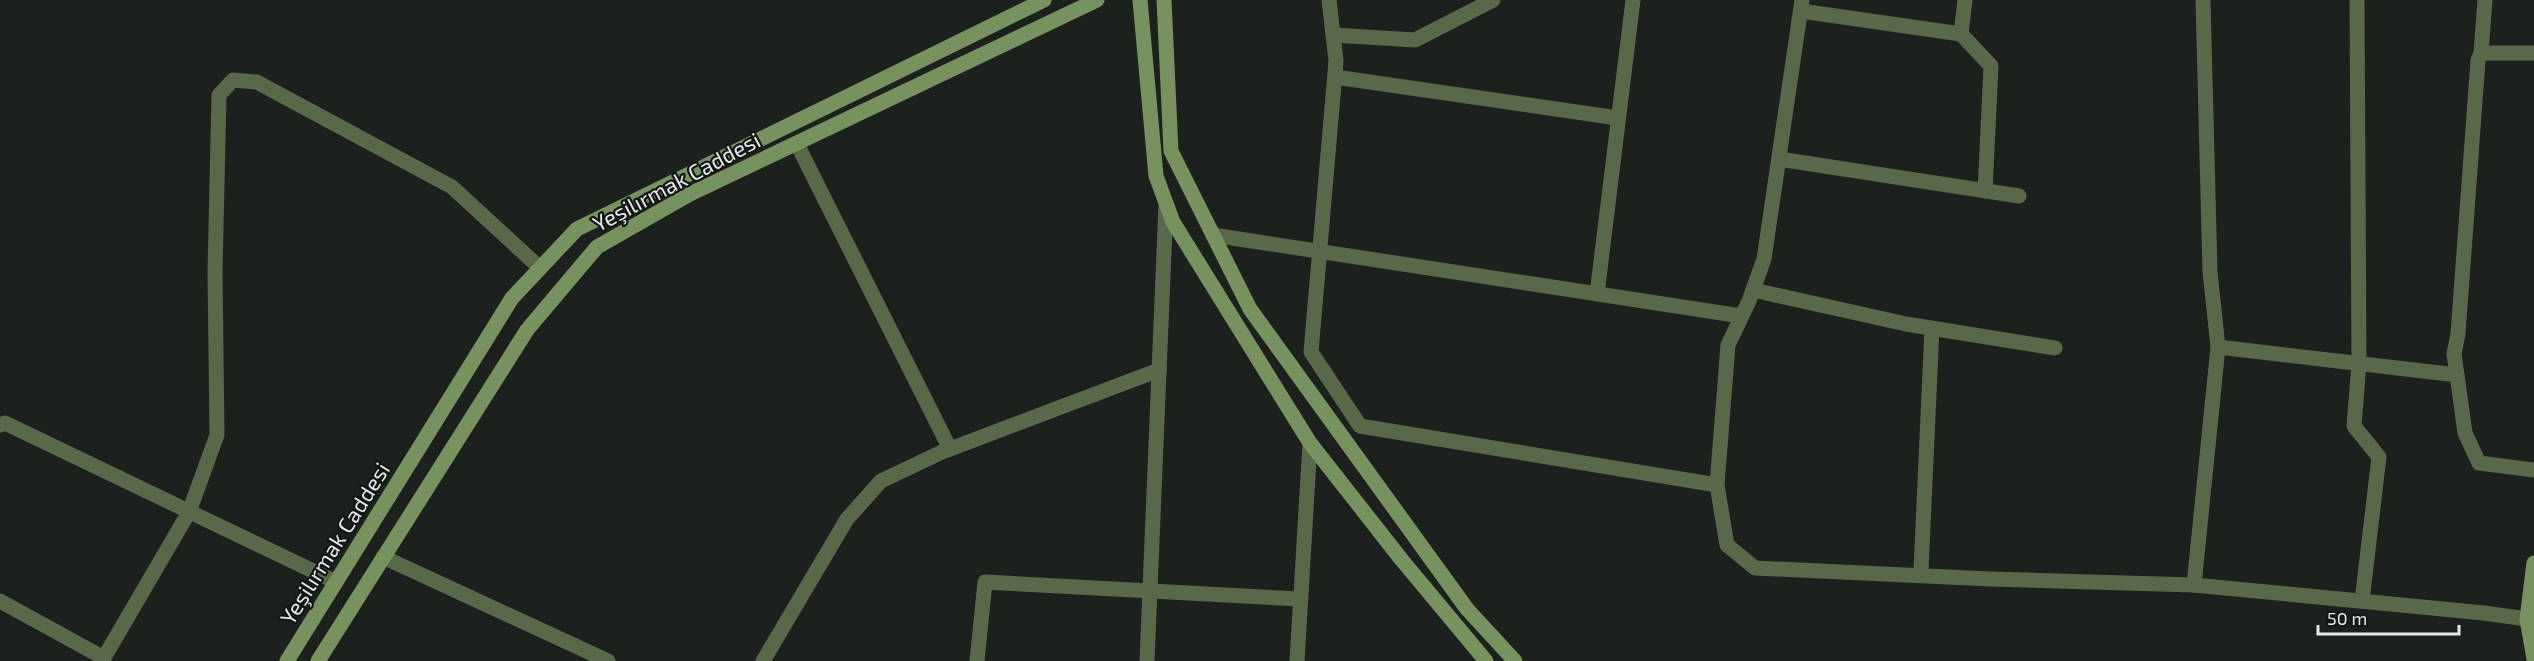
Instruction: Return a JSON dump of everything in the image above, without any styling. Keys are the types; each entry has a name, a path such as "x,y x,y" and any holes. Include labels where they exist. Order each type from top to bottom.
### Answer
{"main road":[{"name":"Yeşilırmak Caddesi","path":"287,661 512,298 577,229 1044,0"},
{"name":"Yeşilırmak Caddesi","path":"318,661 527,330 597,248 690,194 1097,0"},
{"path":"1140,0 1156,176 1173,222 1310,443 1401,559 1486,661"},
{"path":"1164,0 1171,151 1250,309 1467,609 1515,661"},
{"path":"2534,563 2527,619 2534,659"}],"street":[{"path":"1329,0 1336,61 1311,352 1360,426 1717,485"},
{"path":"1333,35 1415,40 1493,0"},
{"path":"1597,294 1633,0"},
{"path":"1961,34 1965,0"},
{"path":"2194,585 2218,347 2210,272 2203,0"},
{"path":"2357,0 2359,364 2354,426 2379,457 2362,601"},
{"path":"2485,0 2481,53 2478,60 2458,334 2454,354 2465,434 2479,463 2534,470"},
{"path":"1985,191 1991,66 1961,34 1802,6 1764,259 1728,345 1717,485 1727,545 1755,568 1990,579 2194,585 2527,619"},
{"path":"2481,53 2534,52"},
{"path":"1335,77 1618,118"},
{"path":"0,601 103,659 189,512 217,435 215,272 219,95 233,80 257,82 452,187 540,268"},
{"path":"796,144 950,449"},
{"path":"1779,159 2019,196"},
{"path":"1147,661 1166,204"},
{"path":"1213,235 1742,316"},
{"path":"1752,290 1932,328 2055,348"},
{"path":"1921,570 1932,328"},
{"path":"2218,347 2457,375"},
{"path":"763,661 854,512 881,481 950,449 1159,370"},
{"path":"0,425 5,423 336,582"},
{"path":"1297,661 1310,443"},
{"path":"383,557 577,655 608,661"},
{"path":"977,661 985,582 1299,599"}]}
